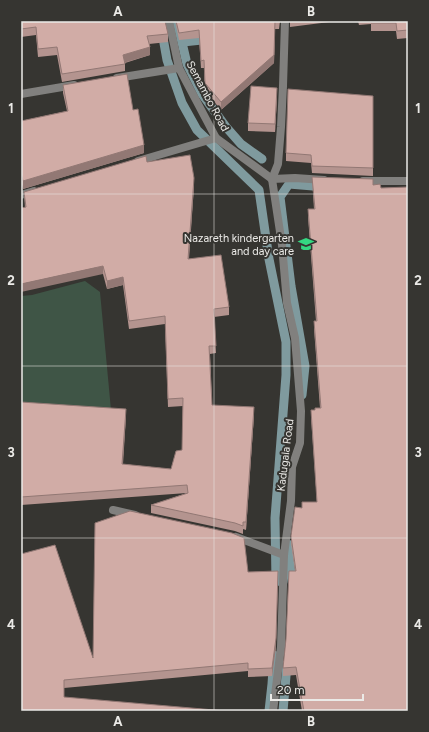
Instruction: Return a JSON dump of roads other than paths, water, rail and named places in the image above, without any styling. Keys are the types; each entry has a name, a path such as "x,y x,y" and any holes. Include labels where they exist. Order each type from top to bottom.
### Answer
{"street":[{"name":"Semambo Road","path":"169,21 179,68 216,138 272,179"},
{"path":"284,21 283,86 278,164 272,179 295,178 332,180"},
{"path":"111,79 179,68"},
{"path":"21,94 81,84"},
{"path":"133,162 216,138"},
{"name":"Kadugala Road","path":"272,179 282,245 287,303 295,338 301,411 300,443 292,467 284,555 281,647 273,711"},
{"path":"354,181 408,181"},
{"path":"21,195 44,188"},
{"path":"113,510 143,516"},
{"path":"226,535 284,555"}],"waterway":[{"path":"160,21 167,60 182,103 197,130 259,190 269,259 286,342 286,375 275,518 276,582"},
{"path":"177,21 187,64 202,94 226,127 241,144 262,159"},
{"path":"183,42 211,39"},
{"path":"302,395 305,366 291,286 280,197 289,184 325,187"},
{"path":"287,543 292,582"},
{"path":"269,711 274,655"},
{"path":"283,711 287,664"}],"place":[{"name":"Nazareth kindergarten and day care","path":"306,244"}]}
